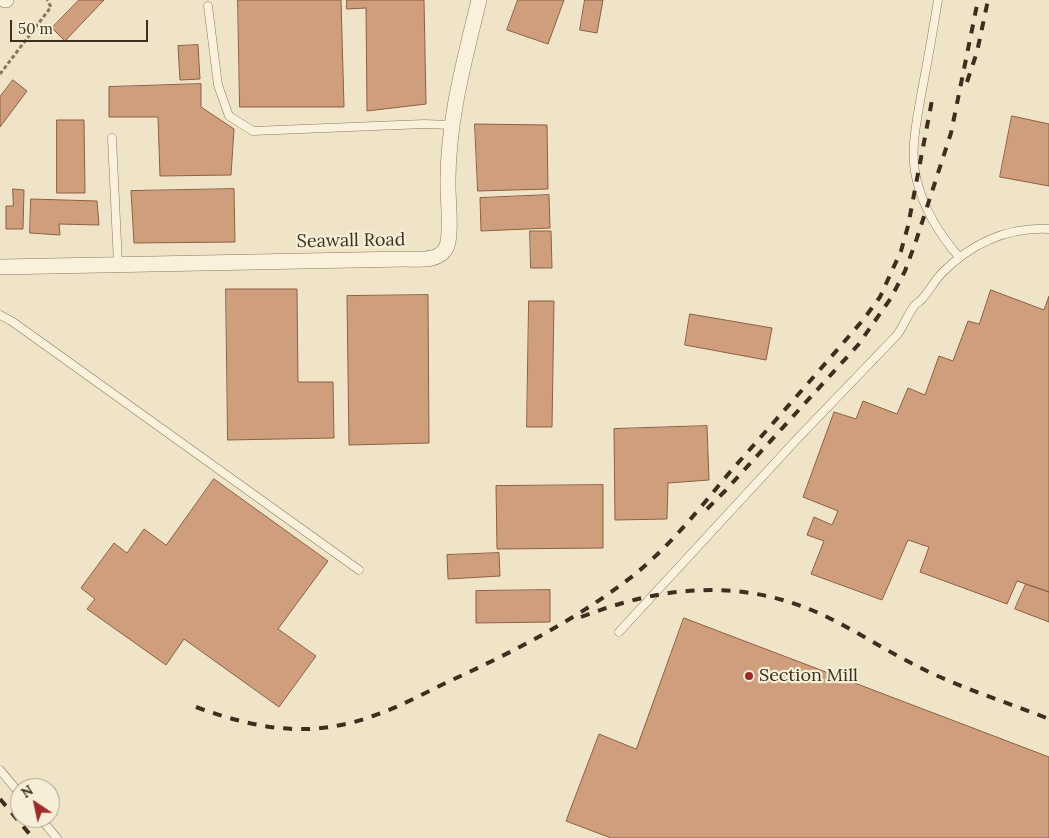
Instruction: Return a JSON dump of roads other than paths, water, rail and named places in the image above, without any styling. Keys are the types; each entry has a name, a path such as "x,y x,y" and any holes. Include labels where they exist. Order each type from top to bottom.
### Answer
{"street":[{"name":"Seawall Road","path":"0,267 434,258 442,254 449,242 448,166 451,125 479,0"}],"lane":[{"path":"938,0 916,130 914,165 916,181 926,208 940,234 959,257"},
{"path":"208,6 218,85 226,108 229,116 252,131 424,124 451,125"},
{"path":"112,138 118,264"},
{"path":"620,632 798,438 891,341 905,325 914,306 922,300 941,275 959,257 980,243 1003,235 1049,229"},
{"path":"0,315 359,570"},
{"path":"0,770 10,782"},
{"path":"48,828 57,838"}],"railway":[{"path":"707,509 858,345 891,298 905,271 916,241 951,133 978,0"},
{"path":"967,82 977,52 988,0"},
{"path":"196,707 218,715 262,726 305,729 350,723 403,704 523,645 569,619 634,575 685,526 863,320 880,297 901,251 908,226 933,95"},
{"path":"581,617 610,607 668,593 726,590 755,594 785,601 814,611 840,623 931,673 1049,719"},
{"path":"0,799 33,838"}],"place":[{"name":"Section Mill","path":"749,676"}]}
